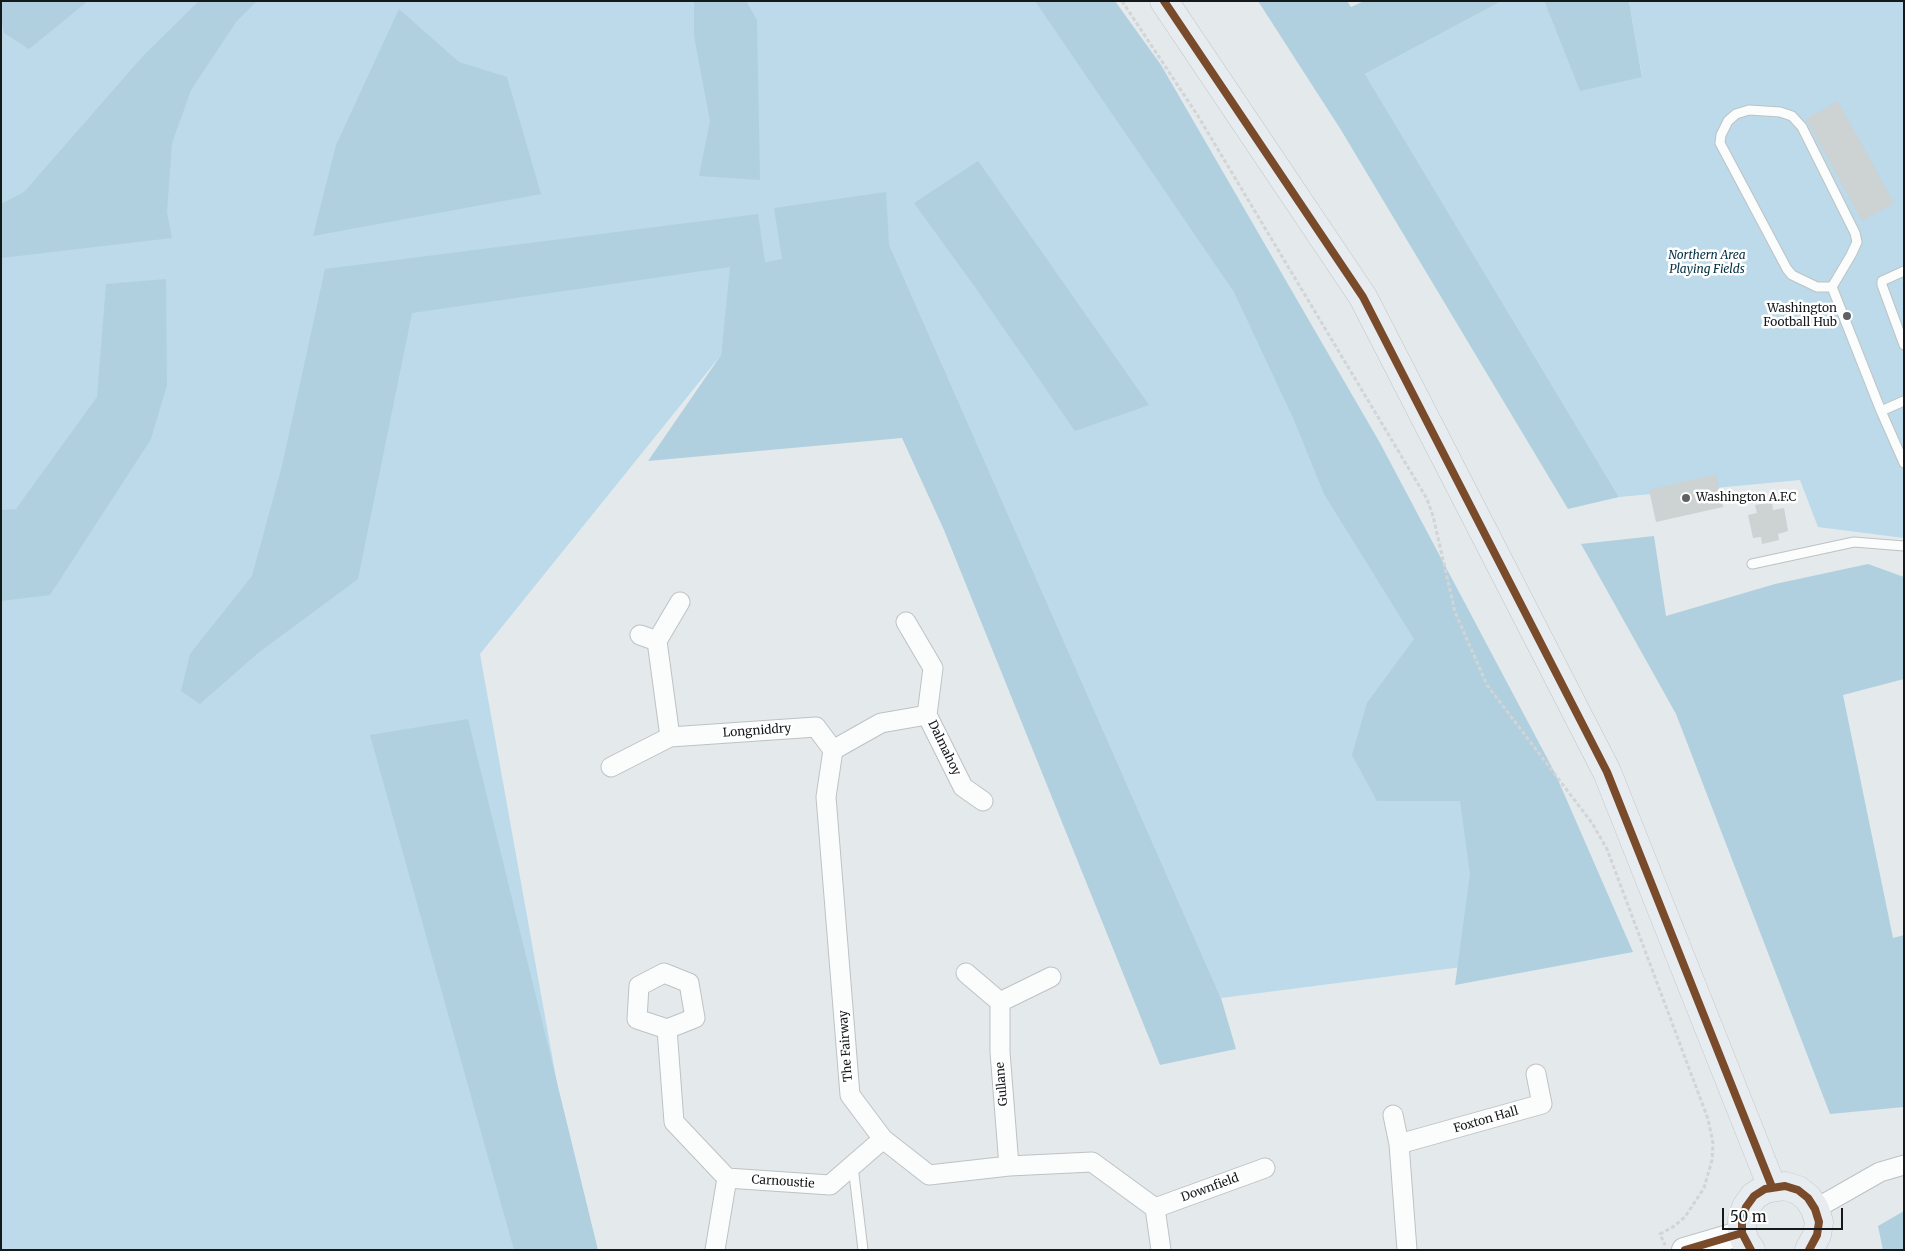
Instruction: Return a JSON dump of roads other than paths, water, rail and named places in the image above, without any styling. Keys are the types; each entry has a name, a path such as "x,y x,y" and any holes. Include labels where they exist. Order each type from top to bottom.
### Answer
{"main road":[{"path":"1164,1 1363,297 1607,772 1772,1187"},
{"path":"1747,1241 1742,1219 1746,1206 1754,1196 1772,1187 1786,1186 1798,1190 1808,1198 1815,1209 1819,1222 1817,1235 1809,1250"}],"street":[{"path":"670,737 649,638 680,602"},
{"name":"Dalmahoy","path":"906,622 933,668 927,714 963,787 982,801"},
{"name":"Dalmahoy","path":"833,750 882,723 927,714"},
{"name":"Longniddry","path":"610,767 670,737 816,728 833,750"},
{"name":"The Fairway","path":"833,750 826,797 850,1096 883,1138 930,1175 1009,1166 1092,1162 1155,1208"},
{"path":"966,973 1000,1002 1052,977"},
{"name":"Gullane","path":"1000,1002 1000,1052 1009,1166"},
{"path":"667,1029 674,1122 727,1178 716,1250"},
{"name":"Foxton Hall","path":"1400,1144 1542,1104 1536,1074"},
{"path":"1393,1115 1400,1144 1408,1250"},
{"name":"Carnoustie","path":"727,1178 830,1185 883,1138"},
{"path":"1815,1209 1880,1172 1904,1165"},
{"name":"Downfield","path":"1155,1208 1265,1168"},
{"path":"1155,1208 1161,1250"},
{"path":"1684,1250 1747,1241"}],"lane":[{"path":"1749,110 1780,112 1792,116 1802,127 1855,233 1856,242 1851,255 1832,287 1817,287 1792,275 1787,269 1720,143 1721,135 1728,122 1736,114 1749,110"},
{"path":"1904,271 1882,281 1882,285 1904,346"},
{"path":"1832,287 1880,411 1904,463"},
{"path":"1880,411 1904,402"},
{"path":"1752,564 1854,542 1904,546"},
{"path":"852,1164 863,1250"}],"place":[{"name":"Washington Football Hub","path":"1847,316"},
{"name":"Washington A.F.C","path":"1686,498"}],"park label":[{"name":"Northern Area Playing Fields","path":"1707,263"}]}
